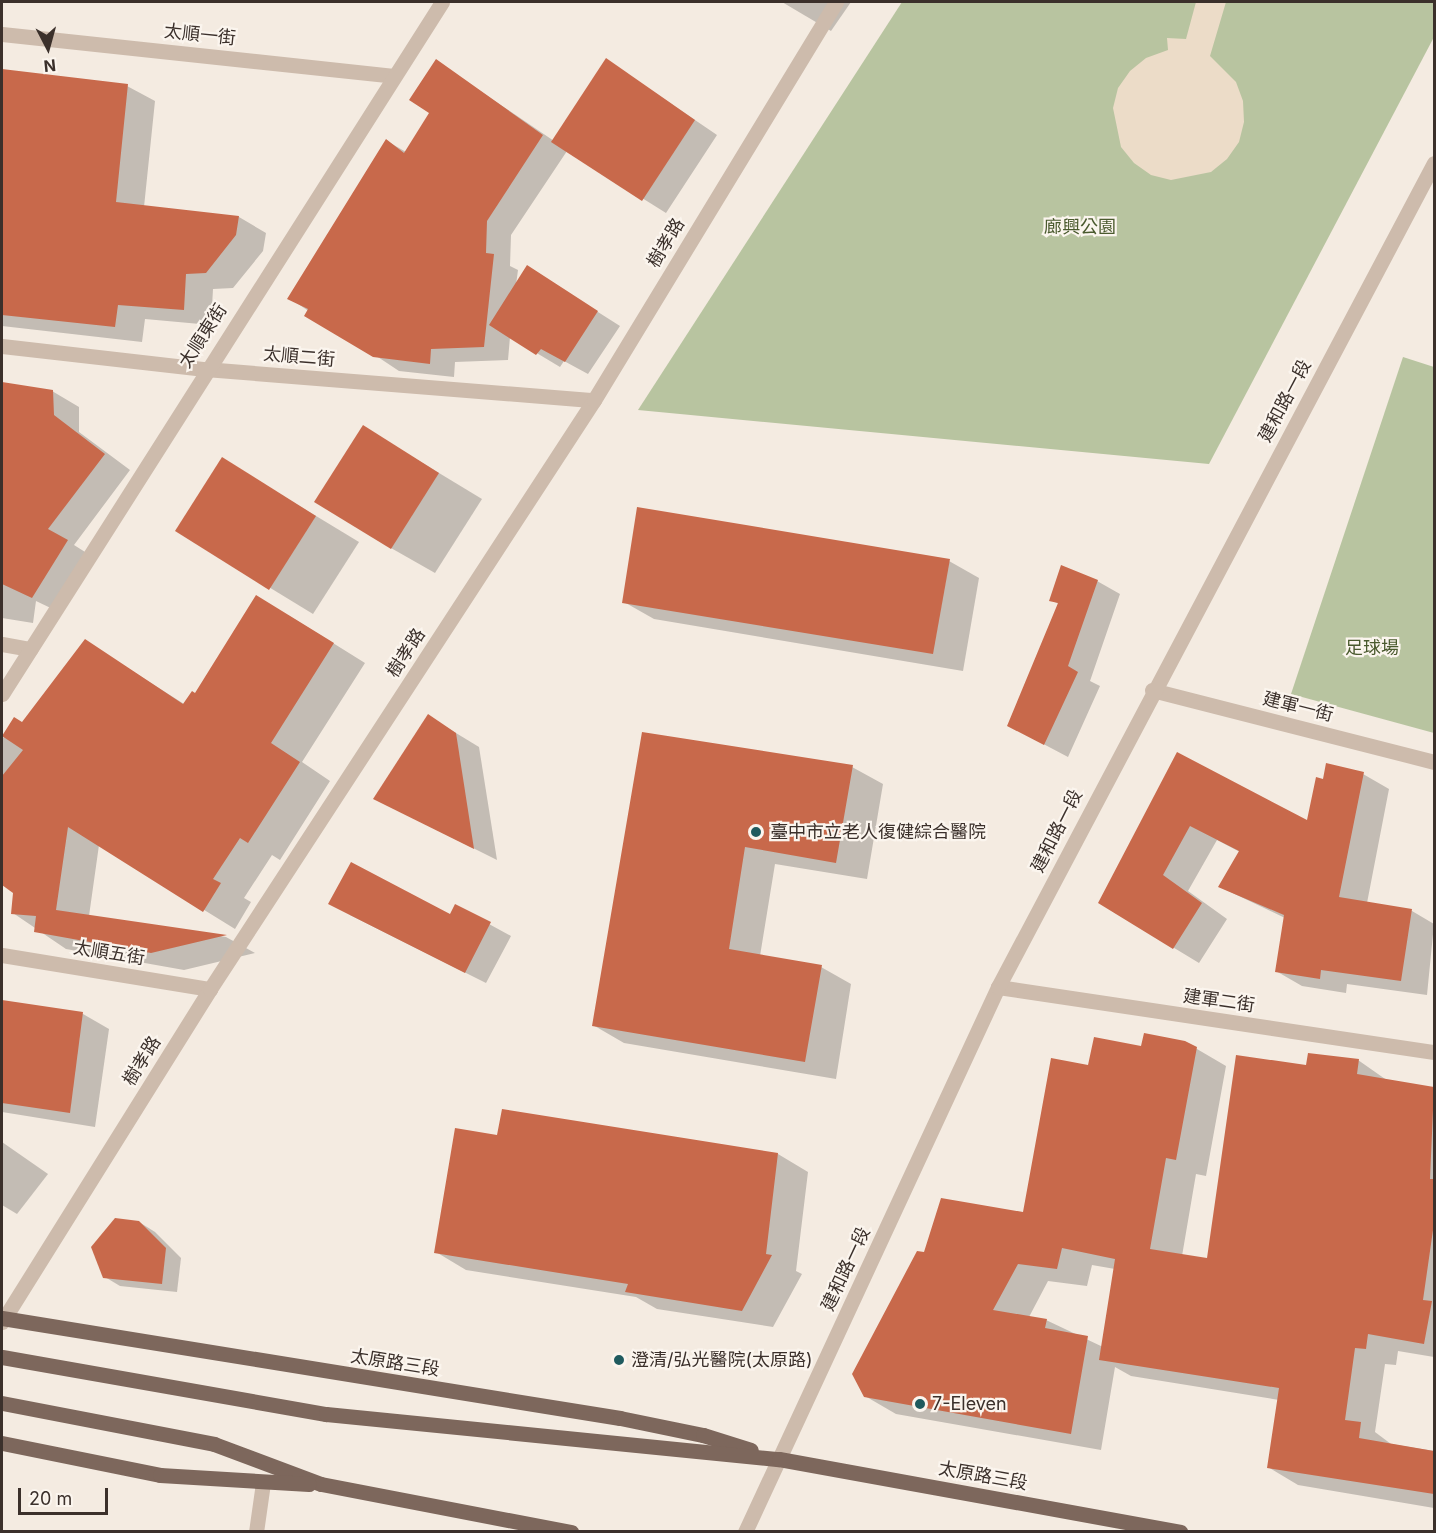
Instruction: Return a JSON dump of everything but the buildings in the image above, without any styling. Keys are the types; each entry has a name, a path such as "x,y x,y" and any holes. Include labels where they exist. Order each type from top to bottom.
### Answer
{"main road":[{"name":"太原路三段","path":"2,1319 620,1418 703,1435 779,1459"},
{"name":"太原路三段","path":"2,1357 326,1414 779,1459 1180,1532"},
{"path":"2,1403 214,1444 321,1484 571,1532"},
{"path":"2,1443 160,1475 263,1483 321,1484"}],"street":[{"name":"太順東街","path":"2,694 205,369 442,2"},
{"name":"樹孝路","path":"2,1319 210,989 594,400 836,2"},
{"name":"太順一街","path":"2,34 394,76"},
{"name":"建和路一段","path":"745,1532 998,987 1152,690 1434,163"},
{"name":"太順二街","path":"2,346 205,369 594,400"},
{"path":"2,644 31,649"},
{"name":"建軍一街","path":"1152,690 1434,762"},
{"name":"太順五街","path":"2,955 210,989"},
{"name":"建軍二街","path":"998,987 1434,1052"},
{"path":"256,1532 263,1483"}],"green space":[{"name":"廊興公園","path":"902,2 1434,2 1434,37 1209,464 638,410"},
{"name":"足球場","path":"1403,357 1434,367 1434,733 1291,694"}],"shaded area":[{"path":"1196,2 1226,2 1210,56 1236,82 1243,101 1244,122 1239,142 1227,159 1211,172 1171,180 1151,175 1134,163 1121,147 1113,108 1118,88 1130,71 1146,58 1168,50 1167,38 1186,39"}],"place":[{"name":"臺中市立老人復健綜合醫院","path":"756,832"},
{"name":"澄清/弘光醫院(太原路)","path":"619,1360"},
{"name":"7-Eleven","path":"920,1404"}]}
